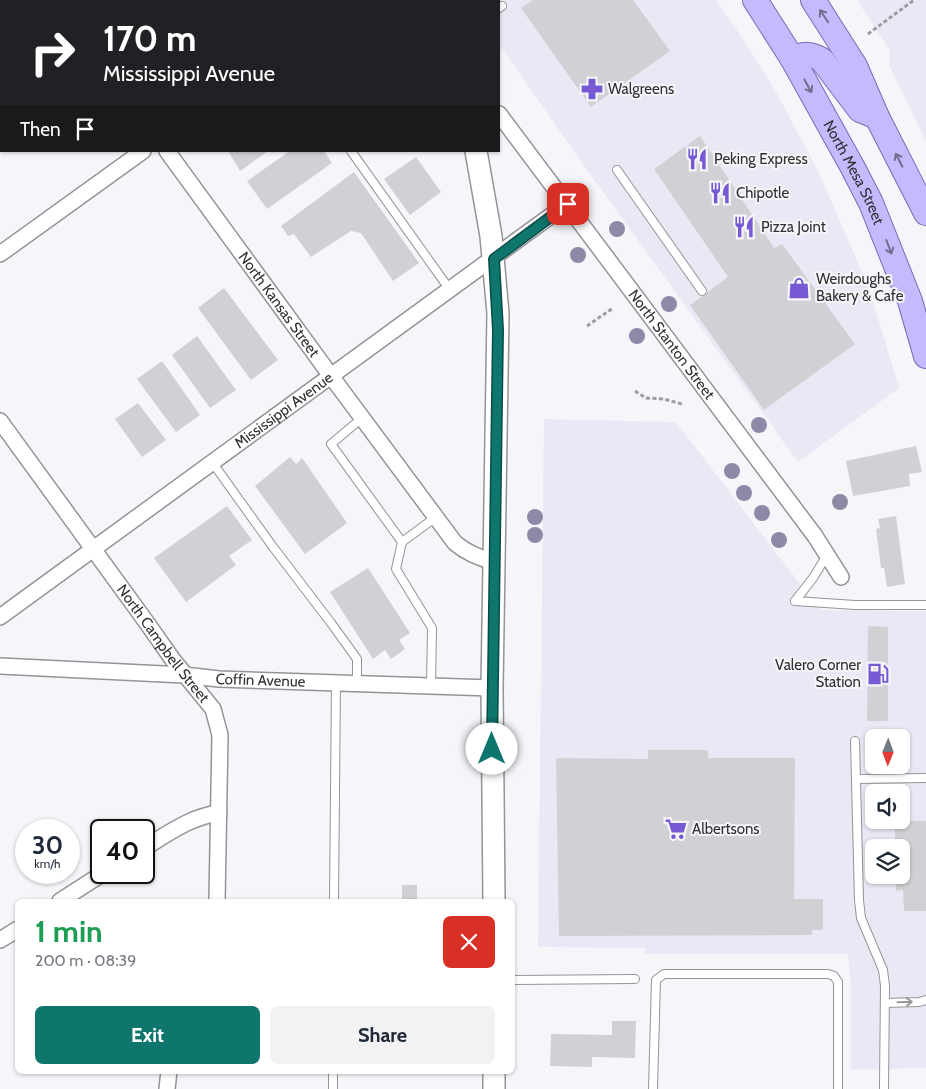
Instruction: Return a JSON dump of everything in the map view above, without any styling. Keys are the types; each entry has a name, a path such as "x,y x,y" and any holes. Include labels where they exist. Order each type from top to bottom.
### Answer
{"main road":[{"name":"North Mesa Street","path":"755,0 792,58 871,203 910,301 926,356"},
{"path":"813,0 855,66 877,117 926,213"},
{"path":"792,58 802,55 816,56 822,60 860,110 877,117"}],"street":[{"name":"North Stanton Street","path":"500,115 815,536 841,577"},
{"path":"0,254 142,152"},
{"name":"North Kansas Street","path":"168,152 455,542 463,550 494,562"},
{"path":"476,152 494,259 498,330 492,688 494,899"},
{"name":"Mississippi Avenue","path":"0,617 568,204"},
{"name":"North Campbell Street","path":"0,421 184,675 213,709 220,735 217,899"},
{"name":"Coffin Avenue","path":"0,666 336,684 492,688"},
{"path":"155,841 186,822 202,815 219,813"},
{"path":"63,899 90,882"},
{"path":"0,940 15,931"},
{"path":"167,1089 169,1074"},
{"path":"494,1074 494,1089"}],"lane":[{"path":"352,152 450,291"},
{"path":"617,170 702,291"},
{"path":"362,418 331,444 402,542"},
{"path":"212,462 357,659 357,684"},
{"path":"431,686 432,628 396,569 402,542 436,517"},
{"path":"827,554 813,578 795,601 926,605"},
{"path":"334,899 336,684"},
{"path":"855,741 858,900 861,918 883,970 885,1003 884,1089"},
{"path":"856,779 926,778"},
{"path":"653,1089 656,980 664,974 828,974 834,976 838,982 838,1089"},
{"path":"515,980 635,979"},
{"path":"885,1003 926,1000"},
{"path":"333,1074 333,1089"}],"path":[{"path":"868,34 914,0"},
{"path":"587,326 613,308"},
{"path":"635,391 646,398 664,399 682,404"}],"shaded area":[{"path":"500,0 716,0 775,90 818,171 869,288 899,388 798,462 580,160 500,45"},
{"path":"857,0 926,0 926,141 889,65 890,51"},
{"path":"544,419 676,422 820,610 926,611 926,1068 851,1070 851,983 848,954 645,954 645,948 538,947"}],"building":[{"name":"Walgreens","path":"533,0 633,0 670,51 591,107 521,8"},
{"path":"700,136 774,248 782,244 855,344 764,410 690,305 728,277 654,169"},
{"path":"229,152 267,152 240,171"},
{"path":"289,152 325,152 332,163 267,209 247,181"},
{"path":"416,157 441,192 410,215 384,179"},
{"path":"354,172 419,263 393,281 361,233 351,231 311,257 294,234 288,236 281,226"},
{"path":"224,288 278,360 251,380 198,308"},
{"path":"197,336 236,390 210,408 172,355"},
{"path":"162,361 200,415 176,432 137,379"},
{"path":"138,403 166,440 142,457 115,419"},
{"path":"916,446 922,472 909,474 910,486 853,496 846,461"},
{"path":"290,457 296,464 302,458 347,523 305,554 255,486"},
{"path":"227,506 252,540 229,556 236,565 186,602 154,558"},
{"path":"896,516 905,584 887,587 884,568 881,568 876,529 880,528 878,519"},
{"path":"368,568 410,633 399,640 405,649 391,659 385,650 373,659 330,592"},
{"name":"Valero Corner Station","path":"868,626 888,627 888,721 867,721"},
{"name":"Albertsons","path":"648,750 708,750 708,758 795,758 794,899 823,899 823,930 812,930 812,935 559,936 556,758 648,759"},
{"path":"910,821 926,821 926,911 904,911 903,890 896,891 896,884 910,884 910,839 895,839 895,829 910,829"},
{"path":"402,885 417,885 417,899 402,899"},
{"path":"612,1021 636,1021 635,1058 592,1057 592,1067 550,1066 551,1034 612,1035"}],"place":[{"name":"Walgreens","path":"592,89"},
{"name":"Peking Express","path":"697,159"},
{"name":"Chipotle","path":"720,193"},
{"name":"Pizza Joint","path":"744,227"},
{"name":"Weirdoughs Bakery & Cafe","path":"799,288"},
{"name":"Valero Corner Station","path":"878,674"},
{"name":"Albertsons","path":"676,829"}],"route":[{"path":"492,749 498,330 494,259 568,204"}]}
